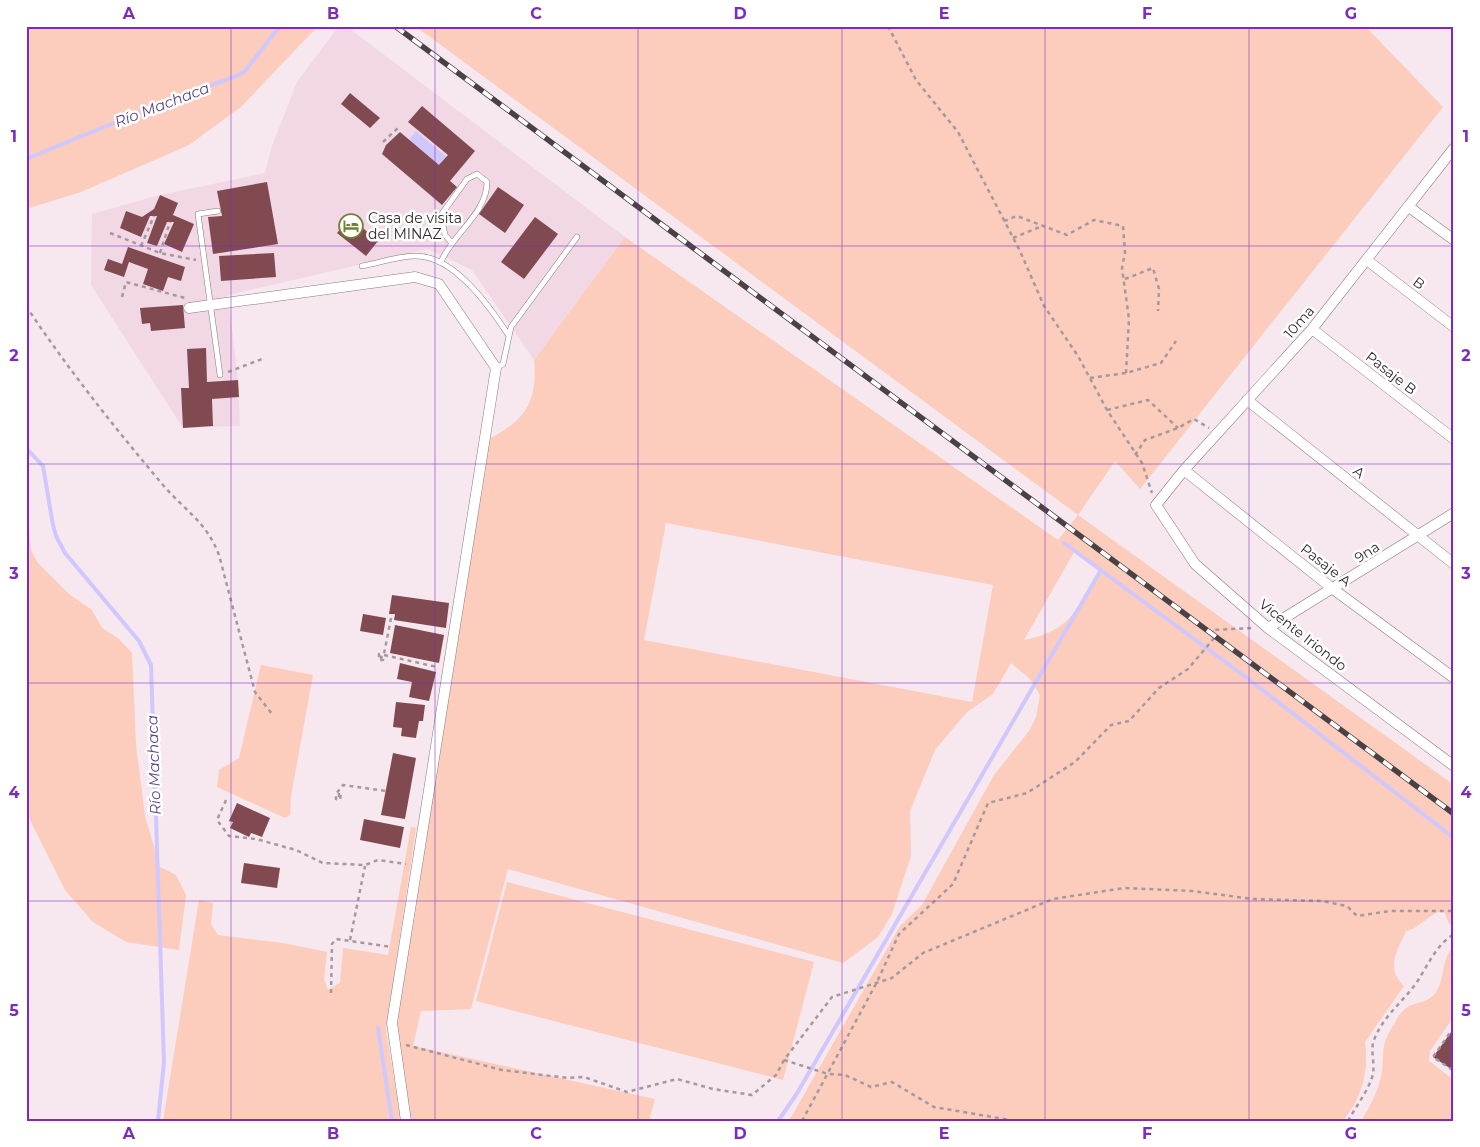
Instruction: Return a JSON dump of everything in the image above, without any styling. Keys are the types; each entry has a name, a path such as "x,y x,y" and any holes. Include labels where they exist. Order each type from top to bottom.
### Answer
{"street":[{"name":"10ma","path":"1156,505 1184,470 1312,329 1368,261 1454,148"},
{"path":"1409,206 1454,240"},
{"name":"B","path":"1368,261 1454,327"},
{"path":"190,304 211,305 415,277 439,284 496,368 392,1023 393,1043 406,1121"},
{"name":"Pasaje B","path":"1312,329 1454,439"},
{"name":"A","path":"1248,400 1454,564"},
{"name":"Pasaje A","path":"1184,470 1333,589 1454,678"},
{"name":"Vicente Iriondo","path":"1156,505 1195,564 1268,628 1454,766"},
{"name":"9na","path":"1268,628 1454,514"}],"lane":[{"path":"442,262 452,243 456,240 487,194 487,182 477,174 466,179 442,215 445,235 452,243"},
{"path":"218,211 198,214 220,375"},
{"path":"496,368 503,364 511,328 577,237"},
{"path":"362,266 416,255 442,262 457,274 489,307 509,336"}],"path":[{"path":"888,26 916,80 958,132 1013,238 1044,306 1078,356 1107,410 1142,463 1156,505"},
{"path":"383,142 400,126"},
{"path":"141,246 154,216"},
{"path":"1004,221 1017,216 1067,235 1094,220 1122,226 1125,253 1122,268 1129,319 1126,373"},
{"path":"160,253 170,222"},
{"path":"1013,238 1042,226"},
{"path":"110,233 160,253 205,262"},
{"path":"1125,279 1153,268 1159,289 1158,311"},
{"path":"122,297 126,282 190,304"},
{"path":"26,306 84,390 164,486 212,536 220,555 255,692 272,714"},
{"path":"1090,378 1126,373 1162,363 1176,341"},
{"path":"220,375 262,359"},
{"path":"1107,410 1148,400 1178,428"},
{"path":"1135,455 1145,440 1178,428 1194,419 1218,433"},
{"path":"391,618 384,654 381,658 382,654 379,654 379,660 383,660 384,656 448,670"},
{"path":"802,1121 877,982 899,934 953,884 988,803 1027,793 1075,762 1111,725 1129,721 1159,688 1188,669 1215,638 1212,630 1268,628"},
{"path":"339,797 341,793 340,800 336,799 336,794 343,786 386,791"},
{"path":"226,800 217,820 229,836 256,839 296,850 323,863 365,865 378,860 417,865"},
{"path":"350,940 365,865"},
{"path":"393,1043 415,1046 502,1070 568,1078 584,1077 627,1092 677,1079 713,1089 752,1094 776,1075 784,1060 832,997 892,978 922,953 1052,899 1124,888 1192,890 1253,899 1322,901 1347,906 1357,916 1390,911 1454,910"},
{"path":"1348,1121 1373,1076 1375,1060 1372,1044 1375,1037 1389,1014 1416,983 1443,940 1454,934"},
{"path":"331,993 332,944 336,939 404,949"},
{"path":"1454,1027 1433,1057 1454,1071"},
{"path":"784,1060 828,1074 845,1075 871,1087 892,1082 934,1107 1016,1121"}],"shaded area":[{"path":"26,26 318,26 242,106 189,145 81,192 26,209"},
{"name":"Casa de visita del MINAZ","path":"339,26 346,26 625,237 534,360 472,270 428,249 228,295 238,380 240,426 183,428 91,285 92,214 160,195 265,173 272,146 297,82"},
{"path":"415,26 1365,26 1443,107 1140,489 1115,461 1078,515"},
{"path":"416,131 449,159 440,170 407,142"},
{"path":"625,237 1058,540 1078,515 1454,785 1454,925 1449,924 1444,911 1434,914 1416,927 1406,931 1394,960 1395,973 1404,986 1365,1042 1366,1064 1363,1084 1355,1103 1343,1121 789,1121 900,926 922,905 994,775 1029,731 1036,717 1040,695 1030,679 1011,663 993,694 967,712 935,750 910,811 911,856 892,914 878,937 843,963 508,869 471,1009 421,1011 413,1046 655,1099 649,1121 407,1121 392,1023 413,927 485,441 509,427 525,410 533,389 535,376 534,360","holes":["666,523 993,585 972,702 644,640","1074,552 1106,576 1099,572 1078,607 1062,624 1052,631 1024,640"]},
{"path":"26,495 31,550 38,563 69,594 92,610 102,628 119,639 132,653 136,745 145,816 160,867 176,875 186,895 179,950 126,942 93,922 65,890 26,812"},
{"path":"261,665 313,675 291,796 290,815 285,818 217,787 219,770 239,758"},
{"path":"411,827 416,828 386,1030 401,1121 163,1121 199,900 213,903 211,924 218,935 283,943 327,952 324,979 328,990 340,983 343,948 388,955"},
{"path":"507,882 814,962 783,1080 476,1001"},
{"path":"1454,946 1454,1016 1430,1051 1429,1061 1454,1080 1454,1121 1361,1121 1379,1084 1384,1047 1398,1016 1407,1007 1427,1000 1434,995 1439,987 1447,957"}],"building":[{"path":"350,93 380,118 370,128 341,104"},
{"path":"422,106 475,151 450,181 457,187 442,205 382,154 386,145 400,132 439,165 448,155 408,122"},
{"path":"267,182 278,244 213,254 208,217 222,216 217,191"},
{"path":"498,187 524,205 505,233 479,214"},
{"path":"160,195 178,203 173,215 194,224 182,252 164,244 174,222 167,222 157,246 147,243 157,216 150,216 141,237 120,228 126,211 142,217 154,209"},
{"path":"350,217 378,241 366,256 337,233"},
{"path":"535,217 558,234 524,279 501,262"},
{"path":"128,247 185,267 181,281 168,277 163,291 143,284 148,269 129,262 124,277 104,270 108,259 122,264"},
{"path":"274,253 276,277 221,281 219,256"},
{"path":"183,305 185,328 151,331 150,323 142,324 140,308"},
{"path":"206,348 207,382 238,380 239,397 212,399 213,426 183,428 181,388 189,388 187,349"},
{"path":"392,595 449,603 446,628 394,620 395,614 389,614"},
{"path":"363,614 386,618 383,635 360,631"},
{"path":"395,625 444,635 439,663 390,653"},
{"path":"400,663 436,672 429,701 409,697 412,682 397,679"},
{"path":"396,702 425,705 423,721 419,721 416,738 401,736 402,728 393,727"},
{"path":"393,753 416,758 405,819 381,815"},
{"path":"237,803 270,818 262,837 251,833 249,837 230,828 233,822 229,821"},
{"path":"364,819 404,827 400,848 360,840"},
{"path":"244,863 280,868 277,888 241,883"},
{"path":"1454,1028 1454,1071 1433,1057"}],"waterway":[{"name":"Río Machaca","path":"26,159 155,106 239,75 245,71 280,26"},
{"name":"Río Machaca","path":"26,448 43,466 53,525 56,536 65,553 139,641 151,665 164,1062 158,1121"},
{"path":"1064,543 1247,678 1454,838"},
{"path":"778,1121 796,1095 1101,570"},
{"path":"378,1028 392,1121"}],"railway":[{"path":"395,26 1454,814"}],"place":[{"name":"Casa de visita del MINAZ","path":"351,226"}]}
